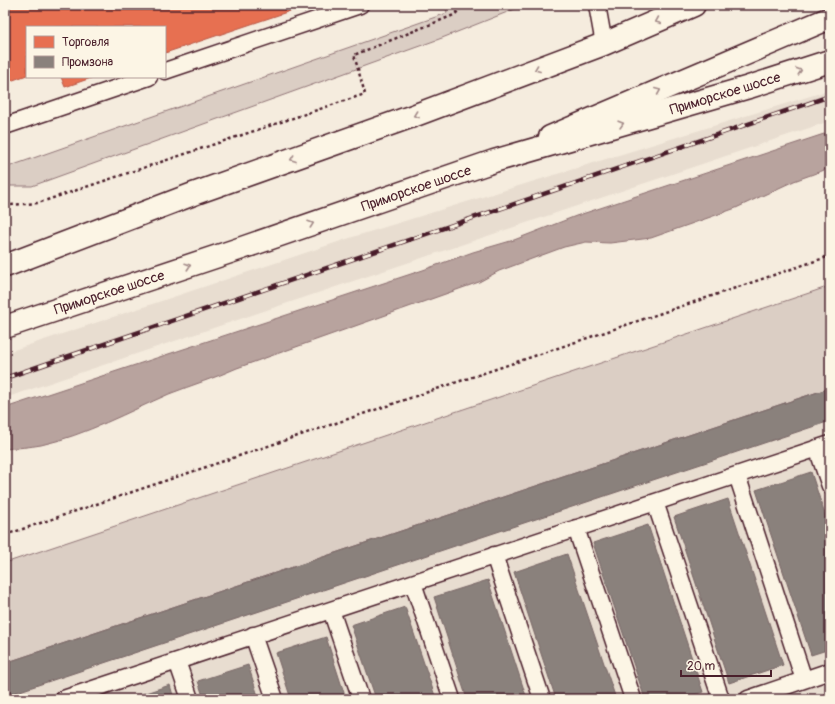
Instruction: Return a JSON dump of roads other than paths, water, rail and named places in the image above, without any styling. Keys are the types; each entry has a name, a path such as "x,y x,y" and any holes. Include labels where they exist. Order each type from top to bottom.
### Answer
{"main road":[{"path":"5,266 196,193 413,116 604,44 694,5"},
{"path":"494,161 830,18"},
{"name":"Приморское шоссе","path":"5,327 242,248 494,161 749,87 830,61"}],"lane":[{"path":"166,71 360,5"},
{"path":"597,5 604,44"},
{"path":"5,126 146,78"},
{"path":"63,699 100,693 177,661 824,446 830,486"},
{"path":"737,474 804,680"},
{"path":"655,502 721,699"},
{"path":"576,528 633,699"},
{"path":"494,556 542,699"},
{"path":"413,583 452,699"},
{"path":"331,610 361,699"},
{"path":"253,636 275,699"},
{"path":"177,661 190,699"},
{"path":"748,699 830,671"}],"railway":[{"path":"5,378 830,96"}]}
